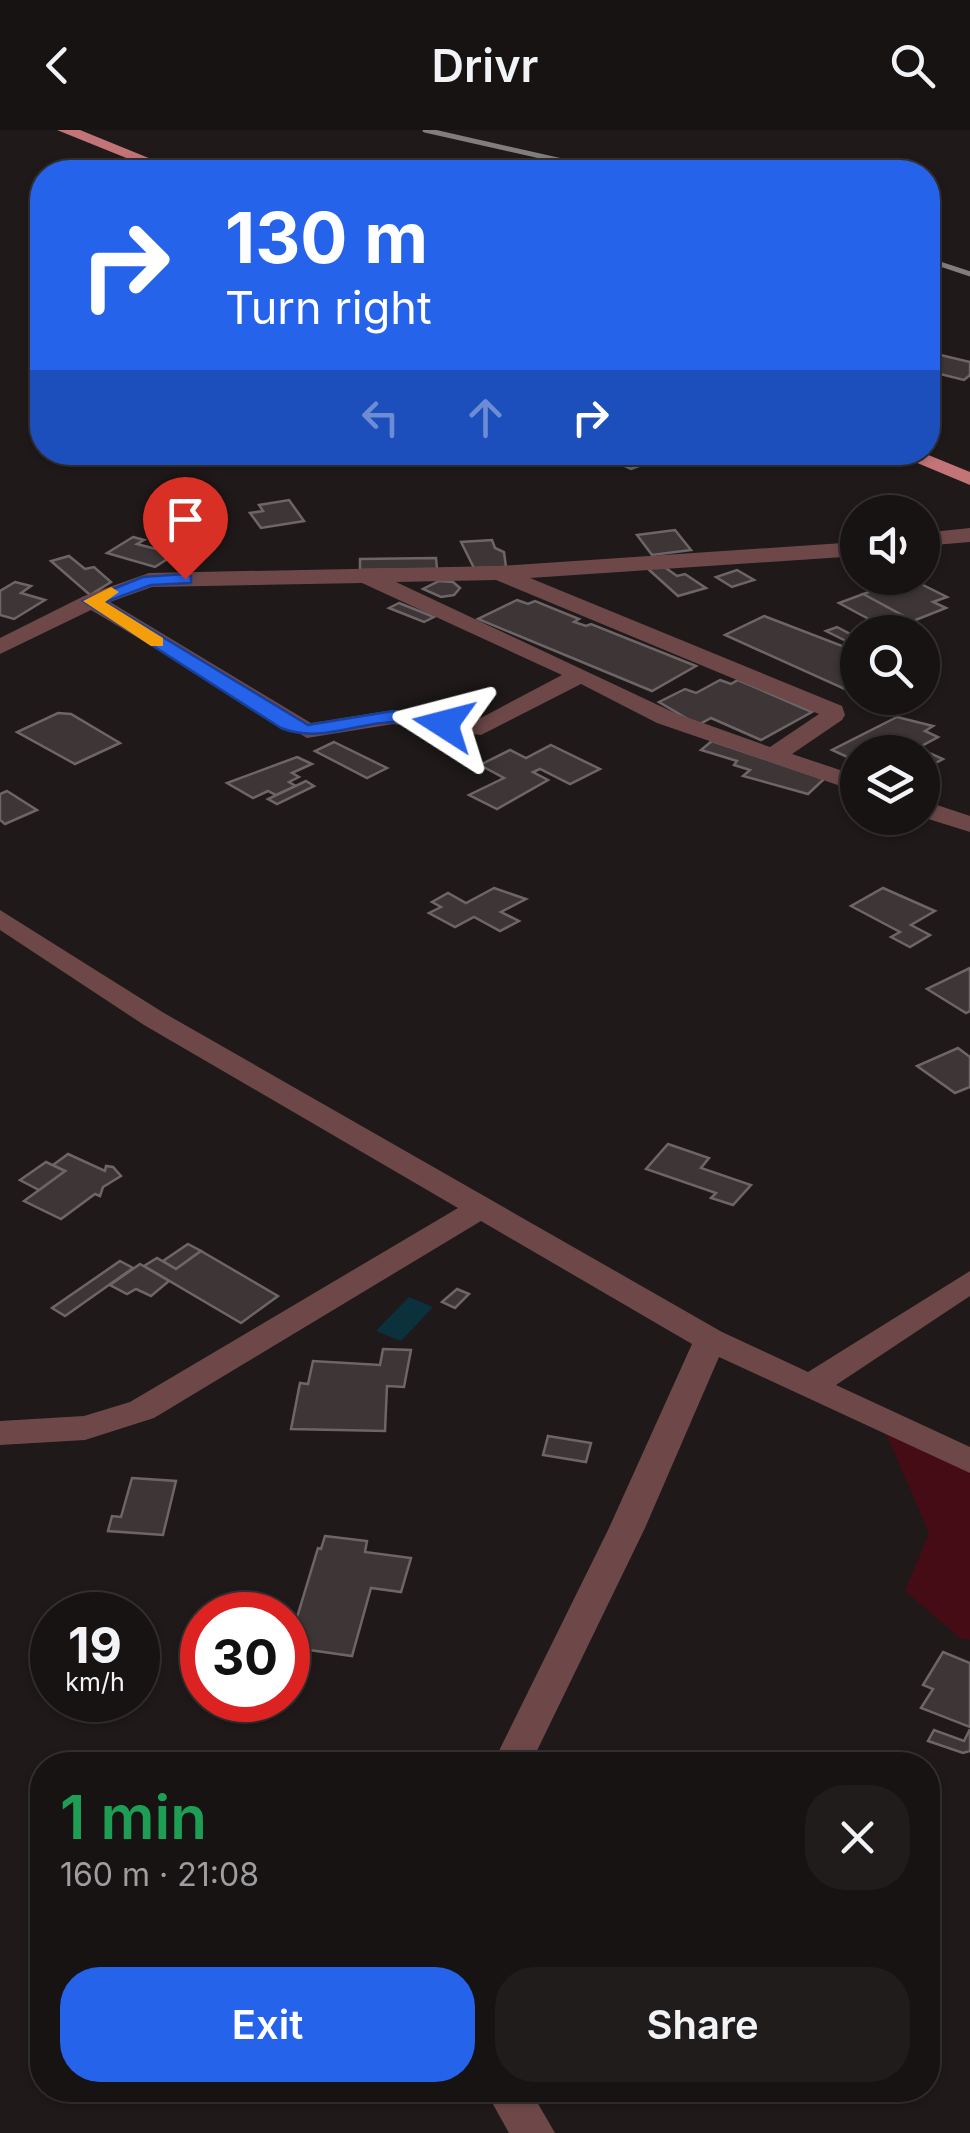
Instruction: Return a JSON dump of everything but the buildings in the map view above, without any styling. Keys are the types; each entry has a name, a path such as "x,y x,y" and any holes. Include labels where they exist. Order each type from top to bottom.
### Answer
{"main road":[{"path":"65,130 144,160"},
{"path":"934,465 970,479"}],"street":[{"path":"940,538 970,536"},
{"path":"0,647 92,601 149,580 498,573 840,550"},
{"path":"498,573 833,711 773,756"},
{"path":"364,575 666,718 840,780"},
{"path":"92,601 288,724 307,731 393,717 481,728 581,676"},
{"path":"940,814 970,824"},
{"path":"0,918 154,1019 710,1340 970,1460"},
{"path":"0,1433 85,1428 142,1410 480,1208"},
{"path":"811,1386 970,1281"},
{"path":"517,1752 627,1528 710,1340"},
{"path":"514,2102 532,2133"}],"shaded area":[{"path":"884,1429 970,1461 970,1640 961,1639 905,1591 929,1533"}],"water":[{"path":"409,1297 433,1307 401,1341 376,1331"}],"railway":[{"path":"425,130 558,160"},
{"path":"940,264 970,274"}],"slow traffic":[{"path":"111,592 92,601 157,642"}],"route":[{"path":"185,579 149,580 92,601 288,724 307,731 364,718 393,717 444,724"}]}
